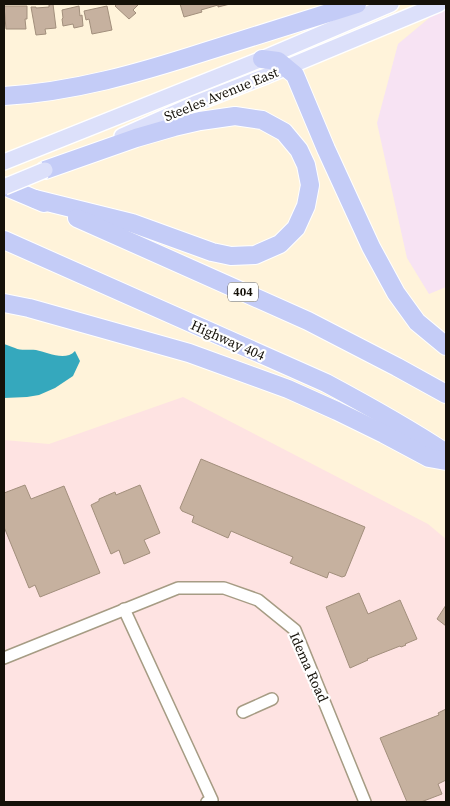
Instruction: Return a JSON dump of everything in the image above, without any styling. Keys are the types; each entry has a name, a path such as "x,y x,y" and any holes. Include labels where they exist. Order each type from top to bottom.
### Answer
{"highway":[{"path":"4,96 45,92 120,78 357,4"},
{"path":"262,59 278,61 295,75 370,247 396,293 417,322 446,346"},
{"path":"35,199 132,223 212,252 239,256 256,254 280,244 296,228 306,206 310,185 306,165 299,150 284,132 262,120 235,116 174,127 136,138 45,170"},
{"name":"404","path":"4,186 308,321 446,394"},
{"name":"Highway 404","path":"4,240 326,383 375,409 446,453"},
{"path":"4,303 190,353 288,389 337,411 429,458 446,461"}],"main road":[{"name":"Steeles Avenue East","path":"4,162 262,59 390,4"},
{"name":"Steeles Avenue East","path":"4,186 45,170 194,104 439,4"}],"street":[{"name":"Idema Road","path":"4,658 178,588 224,588 258,600 295,630 365,802"},
{"path":"124,610 212,800 207,802"},
{"path":"243,712 272,699"}],"shaded area":[{"path":"446,4 446,287 429,294 407,258 377,123 398,44"},
{"path":"183,397 428,524 446,539 446,802 4,802 4,440 49,444"}],"water":[{"path":"4,344 20,349 36,350 61,356 66,356 75,351 80,361 73,376 55,388 39,395 4,398"}],"building":[{"path":"53,4 56,28 45,29 46,34 36,35 31,7 49,7 49,5"},
{"path":"117,4 139,4 133,10 136,13 129,19 115,6"},
{"path":"180,4 230,4 218,7 218,5 184,17"},
{"path":"4,6 27,6 26,29 6,29"},
{"path":"79,6 83,26 74,28 73,24 63,26 62,10"},
{"path":"107,6 112,30 92,34 89,19 86,20 84,11"},
{"path":"201,459 365,527 345,576 342,577 329,572 327,578 290,563 293,557 231,531 228,538 192,522 194,516 182,511 180,508"},
{"path":"25,485 31,499 64,486 100,573 40,597 35,585 29,588 4,527 4,493"},
{"path":"140,485 160,533 144,540 150,553 124,564 119,550 111,554 91,505 115,492 116,495"},
{"path":"359,593 368,614 400,600 417,639 367,659 350,668 326,607"},
{"path":"446,605 446,626 437,619"},
{"path":"446,709 446,780 438,784 442,794 421,802 407,802 380,738 439,715 438,713"}]}
